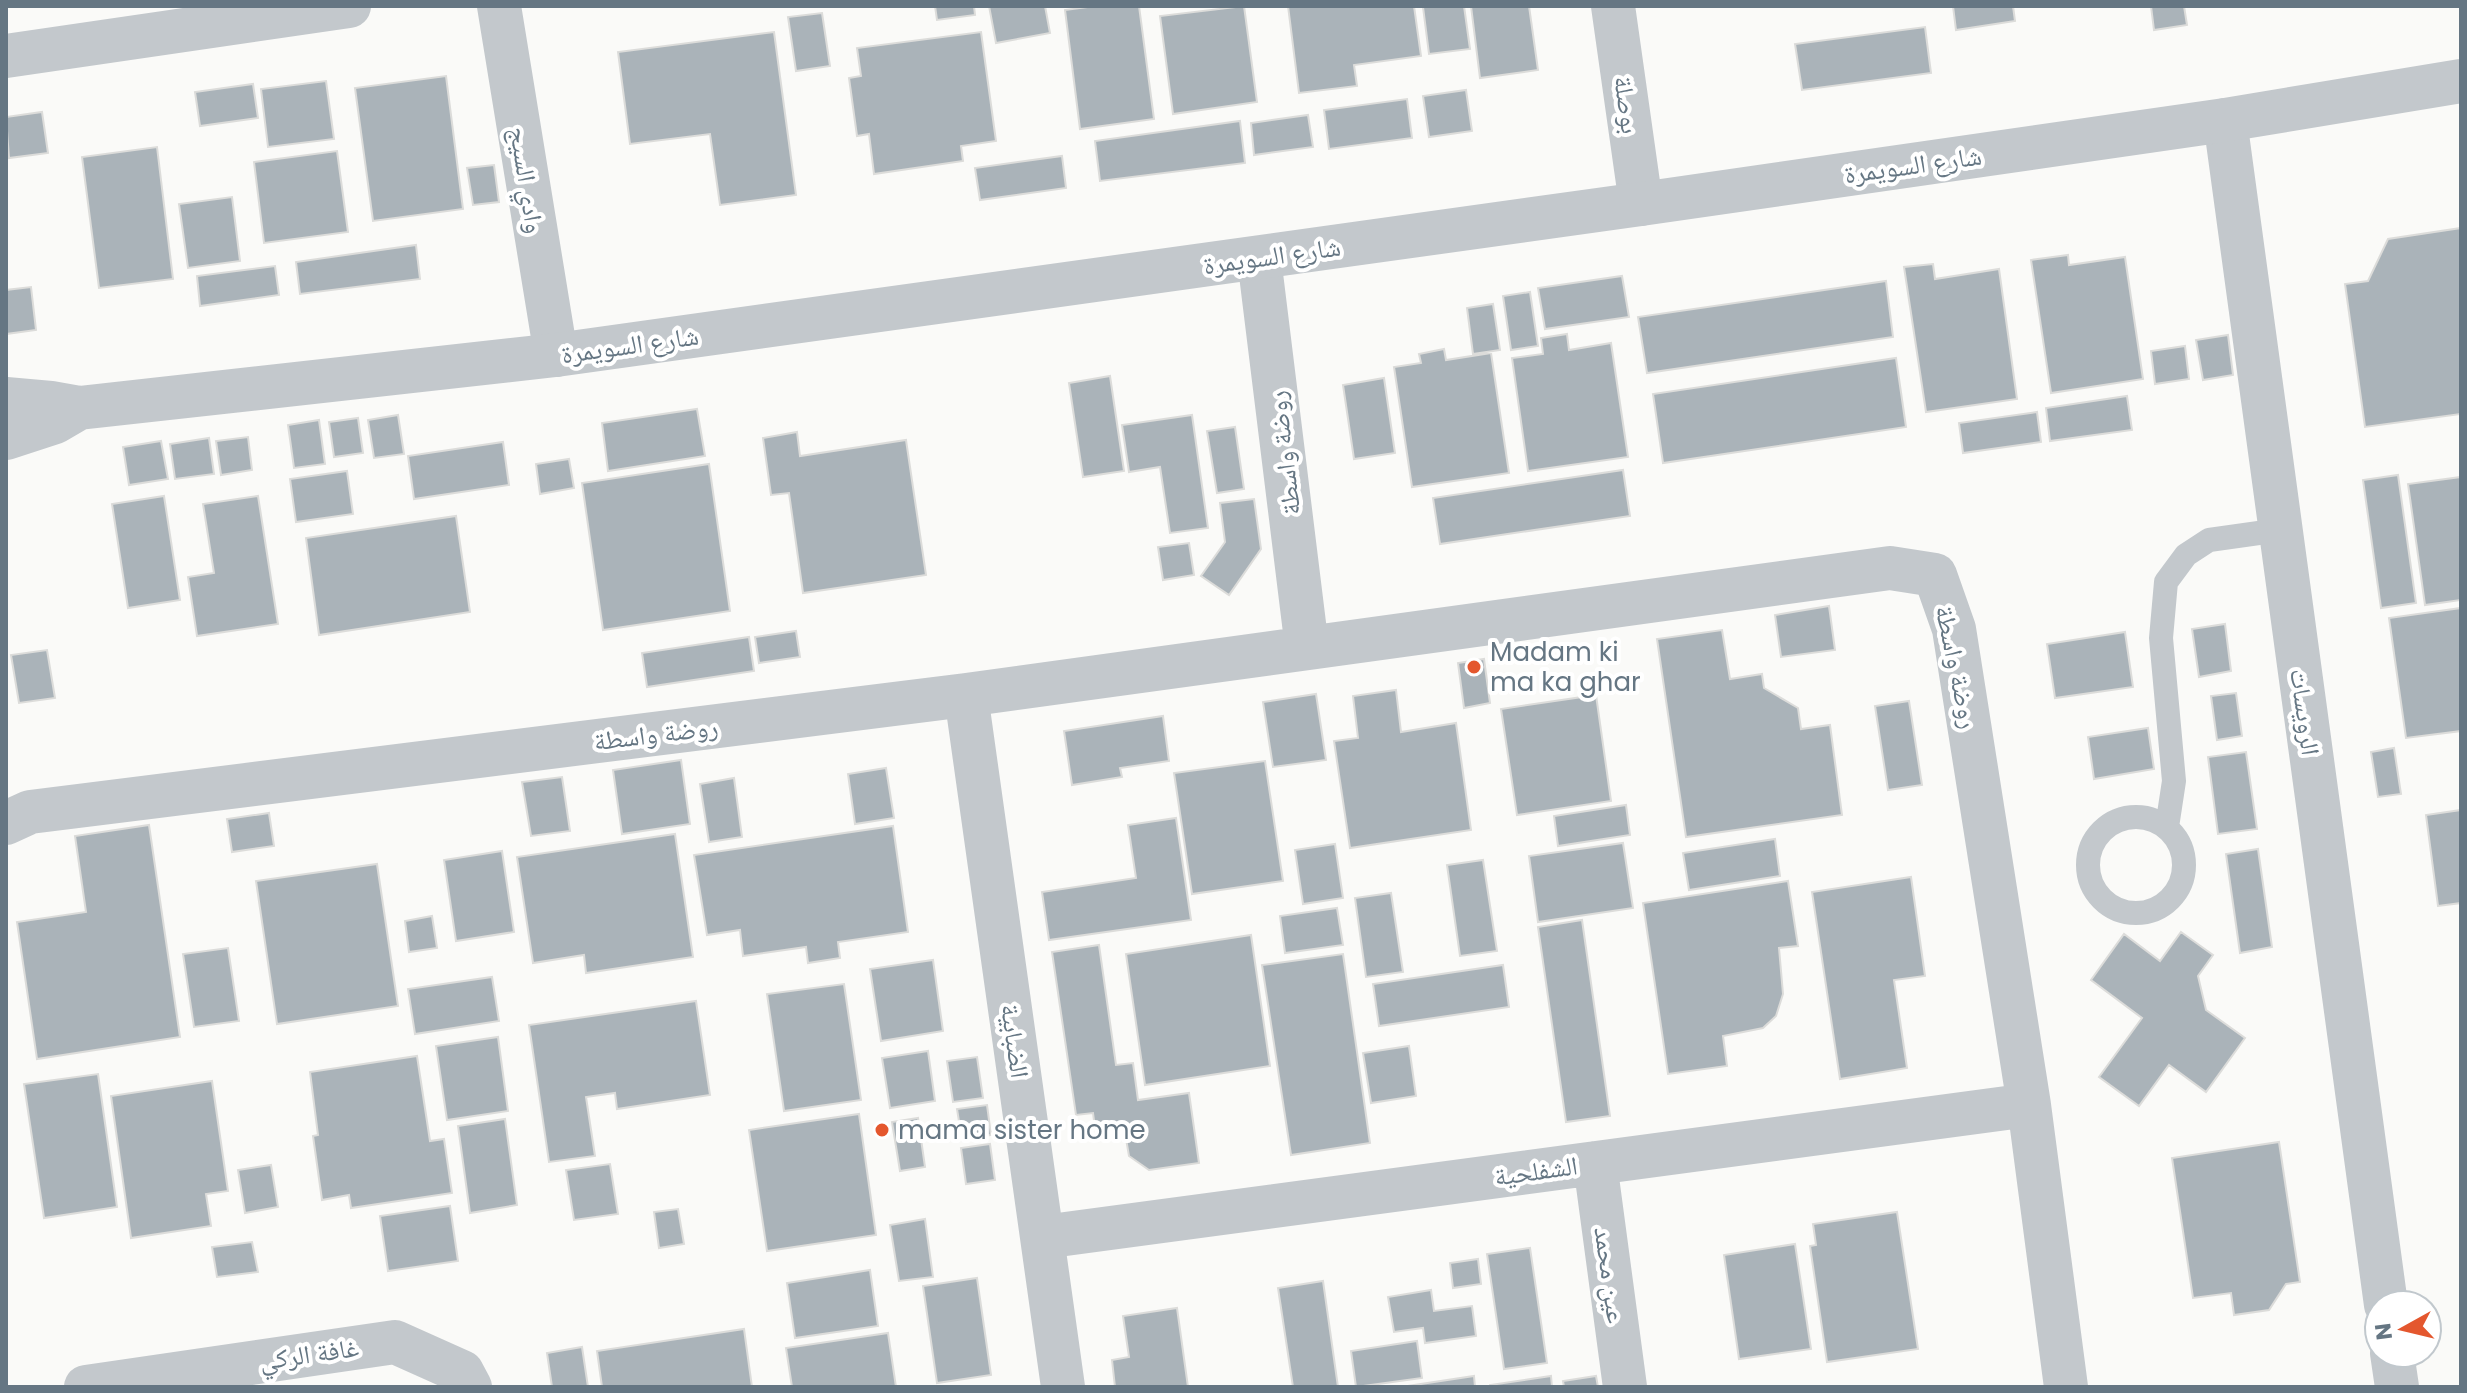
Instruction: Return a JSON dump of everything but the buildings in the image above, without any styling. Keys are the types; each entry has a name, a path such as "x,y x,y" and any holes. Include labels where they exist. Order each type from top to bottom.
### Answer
{"street":[{"path":"6,56 349,6"},
{"name":"وادي السيج","path":"499,6 556,355"},
{"name":"بوصلة","path":"1613,6 1641,204"},
{"name":"شارع السويمرة","path":"6,399 79,408 556,355 1641,204 2225,120 2461,81"},
{"name":"الرويسات","path":"2225,120 2384,1289"},
{"name":"روضة واسطة","path":"1259,258 1307,648"},
{"name":"شارع السويمرة","path":"6,438 55,422 79,408"},
{"name":"روضة واسطة","path":"6,823 30,812 966,695 1890,568 1935,575 1954,629 2029,1105 2066,1387"},
{"name":"الضبابية","path":"966,695 1063,1387"},
{"name":"الشفلحية","path":"1043,1237 2029,1105"},
{"name":"عين محمد","path":"1595,1163 1625,1387"},
{"name":"غافة الركي","path":"86,1387 395,1342 462,1372 470,1387"}],"lane":[{"path":"2167,827 2148,817 2126,817 2106,826 2093,843 2087,864 2092,885 2105,902 2125,912 2146,912 2166,903 2180,886 2185,865 2180,844 2167,827 2174,781 2161,638 2166,582 2186,555 2209,540 2280,530"}],"place":[{"name":"Madam ki ma ka ghar","path":"1474,667"},
{"name":"mama sister home","path":"882,1130"}]}
